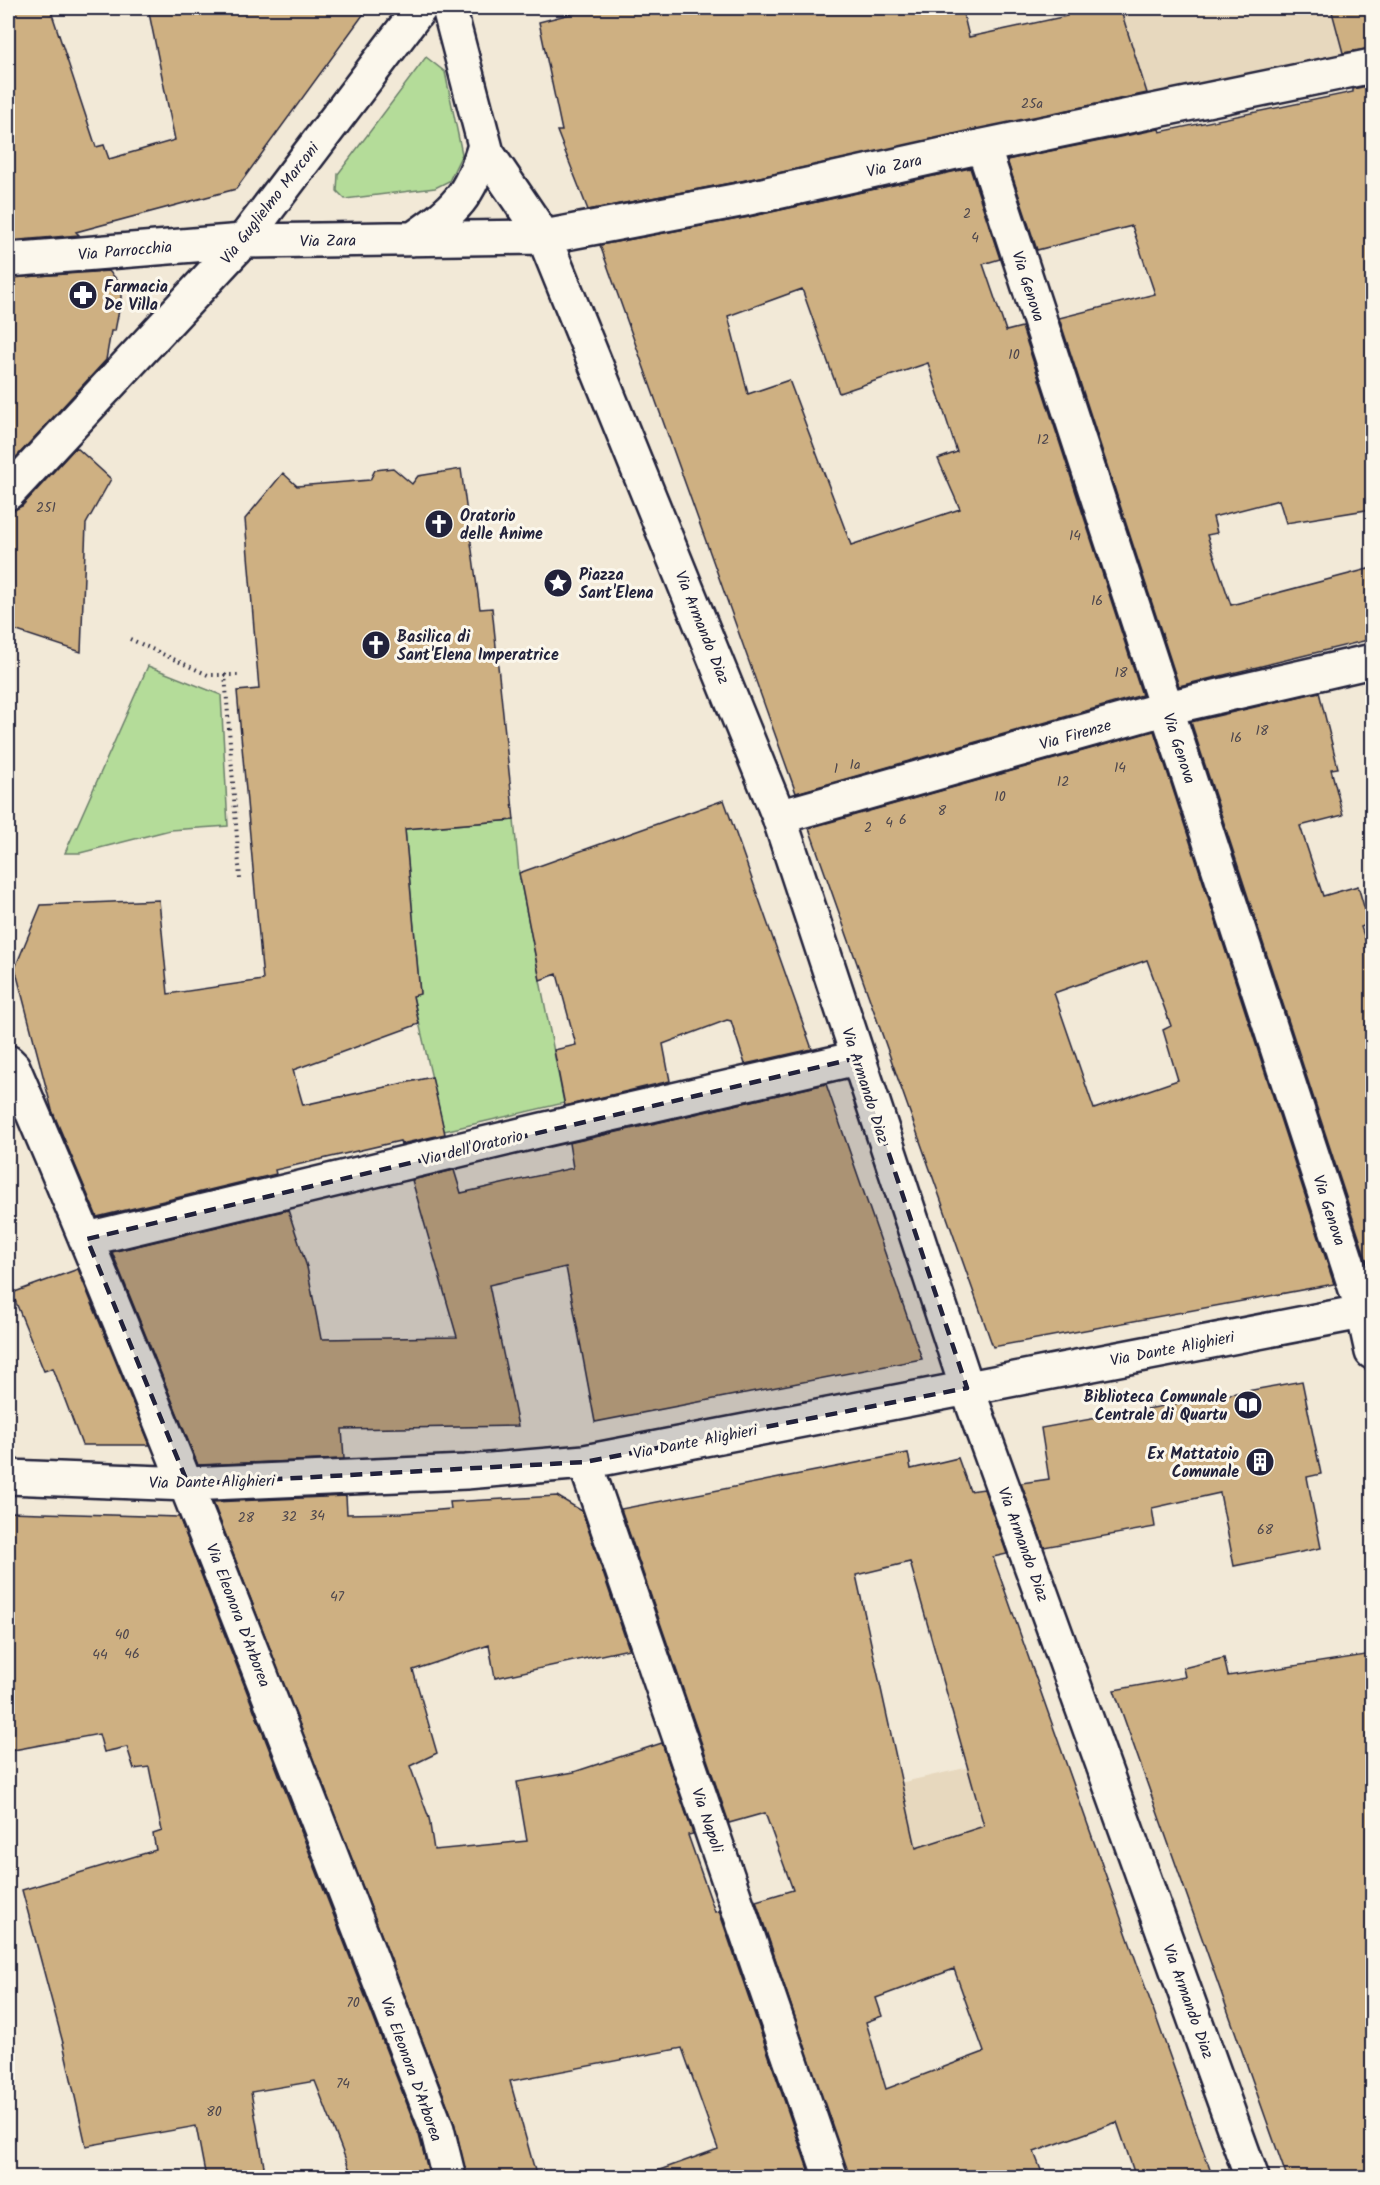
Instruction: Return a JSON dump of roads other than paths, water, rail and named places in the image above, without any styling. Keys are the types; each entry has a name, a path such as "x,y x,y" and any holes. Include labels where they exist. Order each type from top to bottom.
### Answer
{"street":[{"name":"Via Guglielmo Marconi","path":"8,494 243,241 420,8"},
{"name":"Via Armando Diaz","path":"449,8 487,153 544,237 779,817 967,1388 1252,2178"},
{"name":"Via Zara","path":"243,241 544,237 746,199 983,146 1372,66"},
{"path":"412,239 462,200 476,176 485,145"},
{"name":"Via Genova","path":"983,146 1368,1310 1372,1352"},
{"name":"Via Parrocchia","path":"8,260 243,241"},
{"name":"Via Firenze","path":"779,817 1167,708 1372,661"},
{"name":"Via dell'Oratorio","path":"87,1239 542,1130 857,1058"},
{"name":"Via Eleonora D'Arborea","path":"8,1062 13,1067 87,1239 188,1484 437,2129 449,2178"},
{"name":"Via Dante Alighieri","path":"8,1478 188,1484 466,1472 585,1462 1368,1310"},
{"name":"Via Napoli","path":"585,1462 831,2178"}],"place":[{"name":"Farmacia De Villa","path":"83,295"},
{"name":"Oratorio delle Anime","path":"439,524"},
{"name":"Piazza Sant'Elena","path":"558,583"},
{"name":"Basilica di Sant'Elena Imperatrice","path":"376,645"},
{"name":"Biblioteca Comunale Centrale di Quartu","path":"1248,1405"},
{"name":"Ex Mattatoio Comunale","path":"1260,1462"}]}
